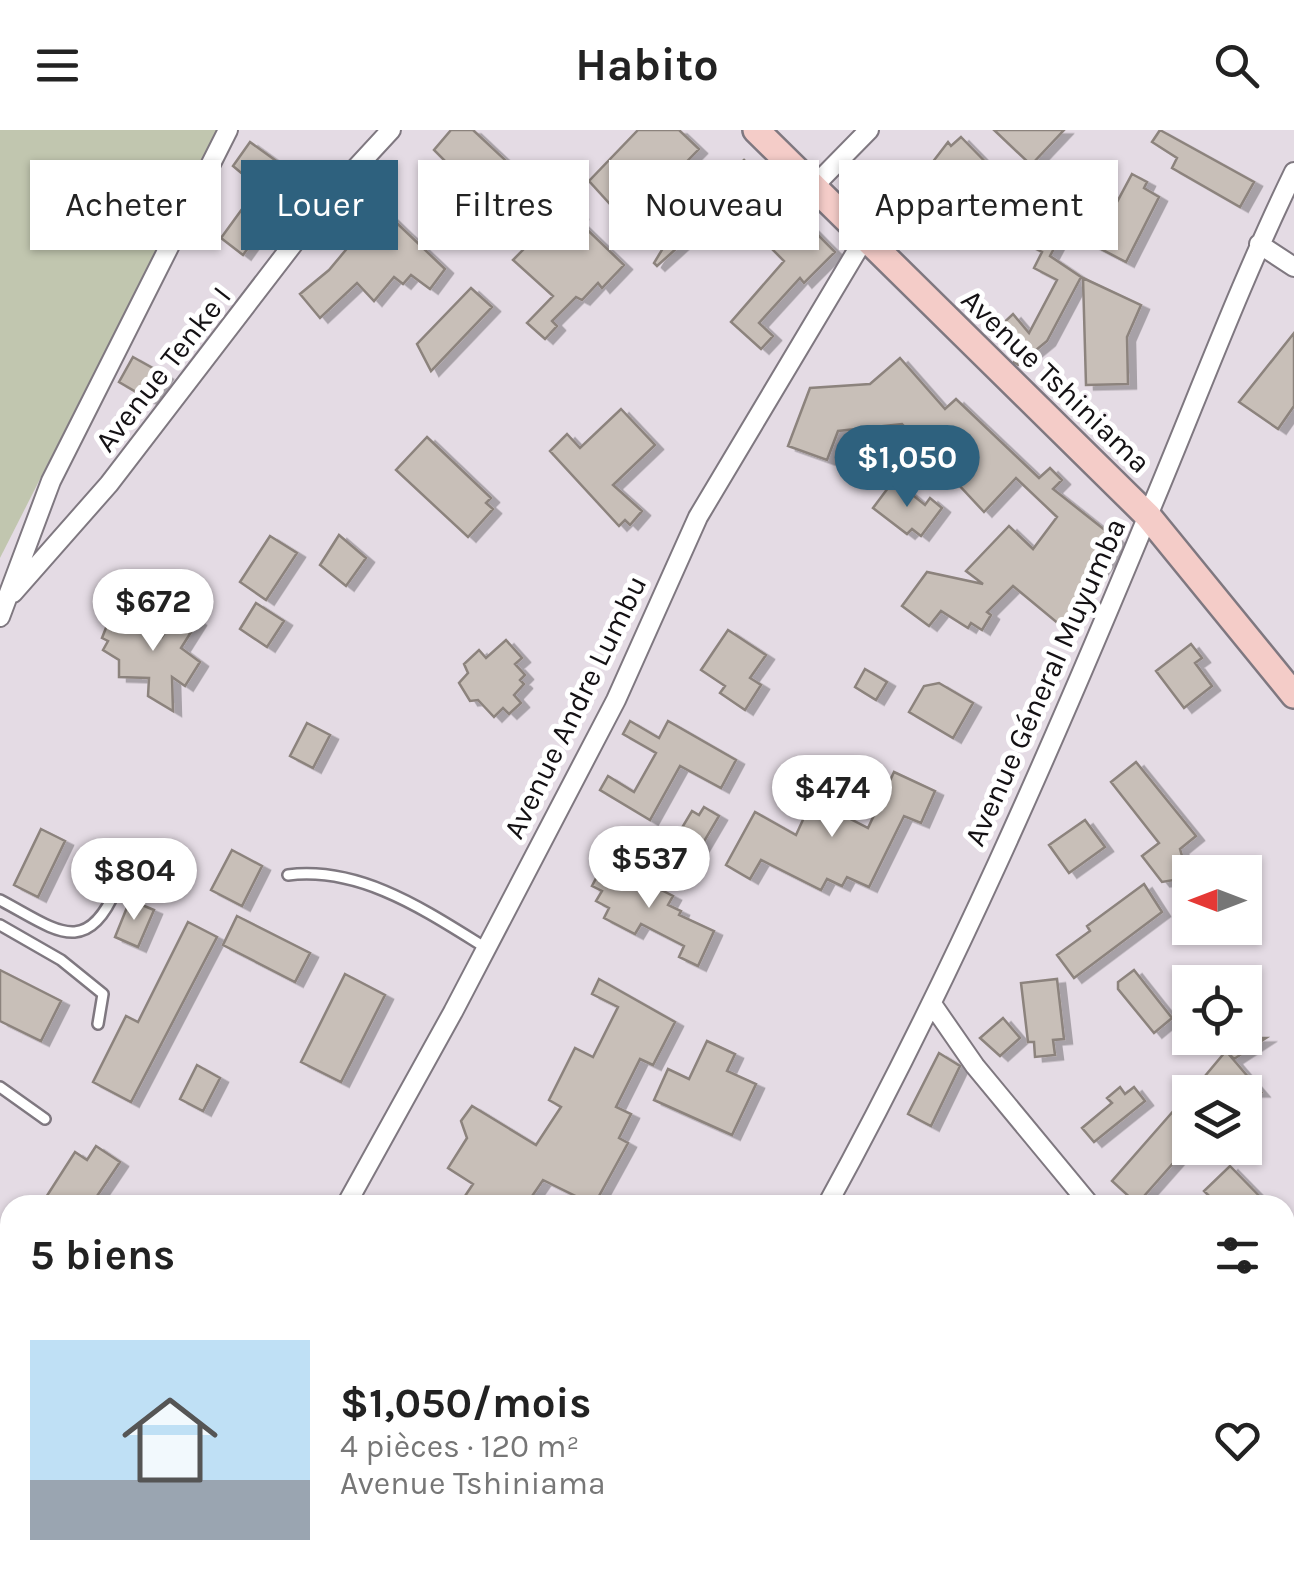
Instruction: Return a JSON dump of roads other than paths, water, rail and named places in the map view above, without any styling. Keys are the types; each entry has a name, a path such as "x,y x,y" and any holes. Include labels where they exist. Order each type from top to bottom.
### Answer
{"street":[{"path":"0,617 13,593 51,481 228,130"},
{"name":"Avenue Tenke I","path":"13,593 109,484 330,196 391,130"},
{"name":"Avenue Tshiniama","path":"756,130 786,160"},
{"path":"819,181 869,130"},
{"name":"Avenue Géneral Muyumba","path":"832,1195 932,1004 1148,516 1259,244 1294,172"},
{"name":"Avenue Tshiniama","path":"819,193 839,214"},
{"path":"1259,244 1294,267"},
{"name":"Avenue Andre Lumbu","path":"351,1195 616,700 698,517 857,250"},
{"name":"Avenue Tshiniama","path":"875,250 1148,516 1294,695"},
{"path":"932,1004 976,1066 1082,1195"}],"lane":[{"path":"288,875 321,871 365,882 486,948"},
{"path":"0,900 64,932 86,930 103,919 117,887"},
{"path":"0,925 61,960 103,994 98,1024"},
{"path":"0,1086 45,1119"}]}
